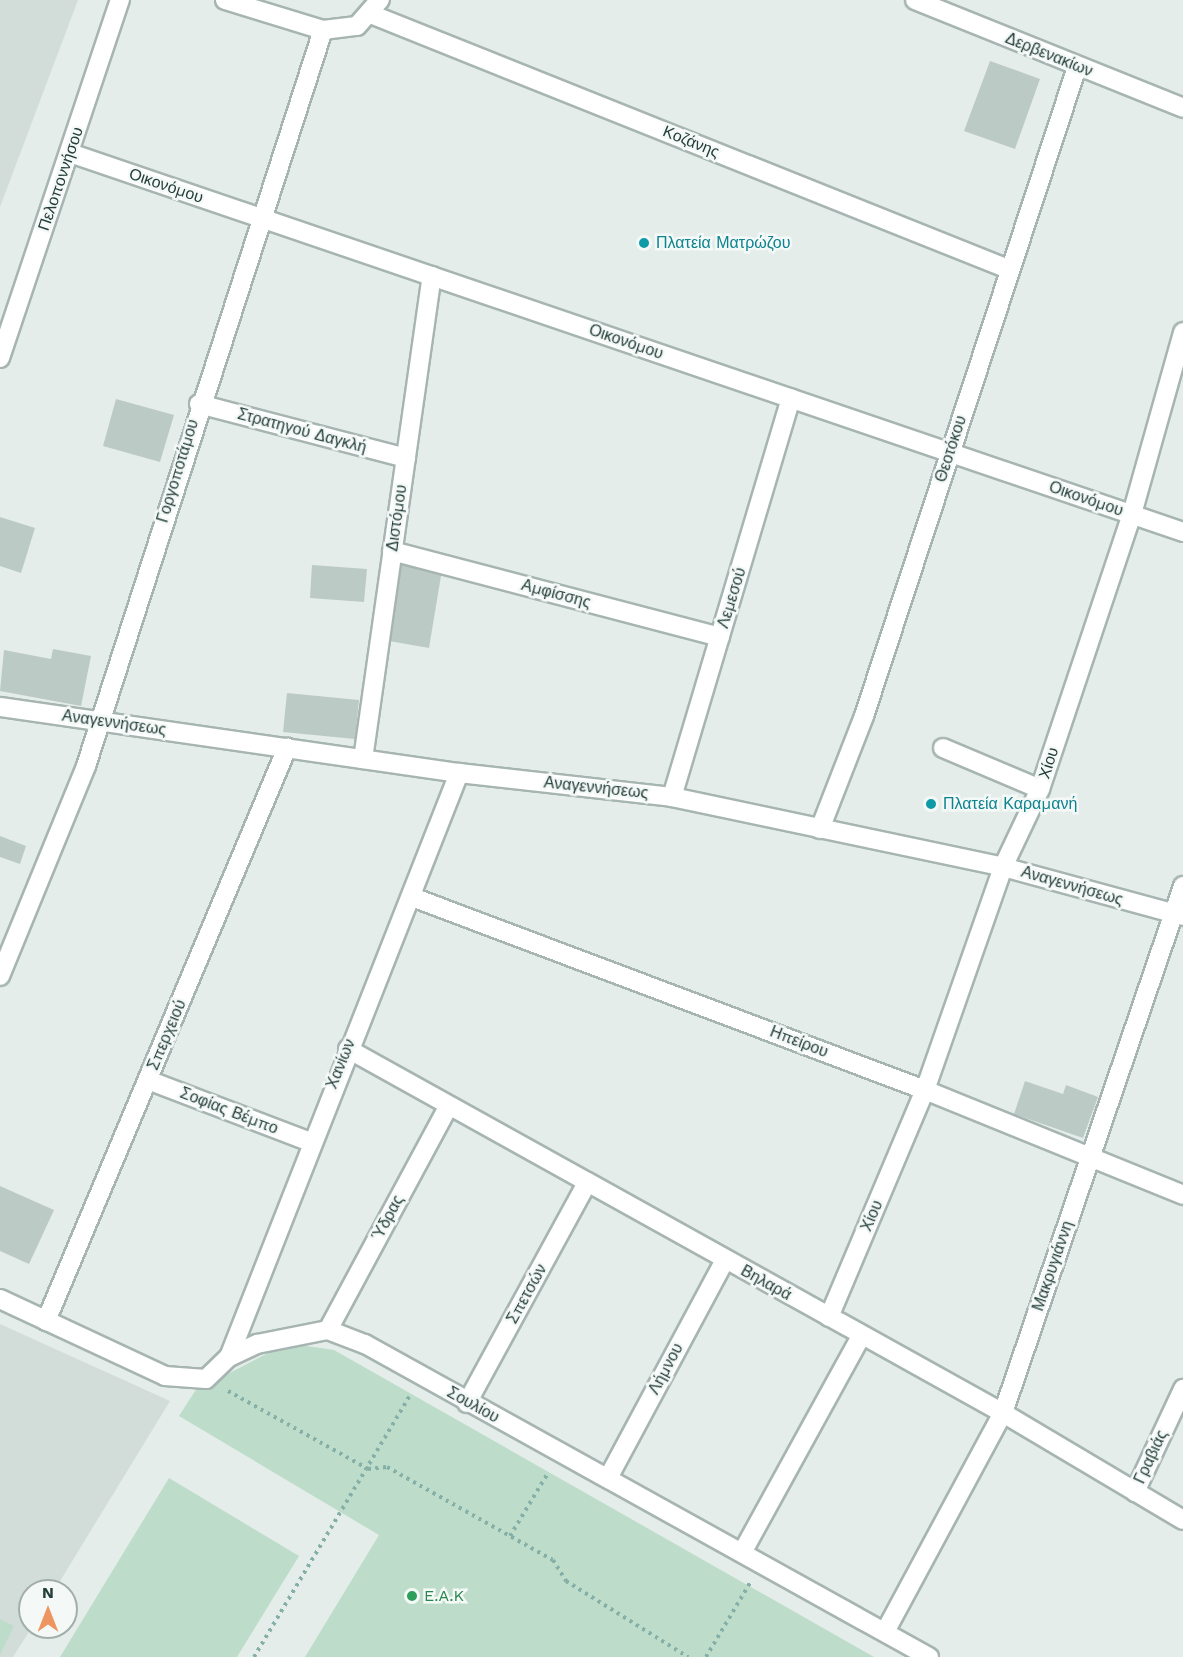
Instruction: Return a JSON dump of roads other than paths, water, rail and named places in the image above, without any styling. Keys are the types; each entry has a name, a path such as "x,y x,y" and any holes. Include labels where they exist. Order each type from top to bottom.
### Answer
{"street":[{"name":"Πελοποννήσου","path":"0,358 120,0"},
{"path":"225,0 323,30 357,26 376,8"},
{"name":"Δερβενακίων","path":"915,0 1183,108"},
{"name":"Κοζάνης","path":"376,8 1008,269"},
{"name":"Γοργοποτάμου","path":"0,976 100,720 199,404 323,30"},
{"name":"Θεοτόκου","path":"820,829 864,716 1008,269 1077,67"},
{"name":"Οικονόμου","path":"70,153 1183,532"},
{"name":"Διστόμου","path":"363,759 432,276"},
{"name":"Χίου","path":"829,1317 925,1090 1003,867 1040,789 1132,514 1183,332"},
{"name":"Λεμεσού","path":"672,797 791,398"},
{"name":"Στρατηγού Δαγκλή","path":"199,404 406,458"},
{"name":"Αμφίσσης","path":"392,551 720,638"},
{"name":"Αναγεννήσεως","path":"0,707 459,773 672,797 1003,867 1178,915"},
{"name":"Σπερχειού","path":"46,1322 287,748"},
{"path":"943,748 1040,789"},
{"name":"Χανίων","path":"228,1357 309,1142 412,897 459,773"},
{"name":"Μακρυγιάννη","path":"886,1630 1003,1413 1090,1157 1178,915 1183,886"},
{"name":"Ηπείρου","path":"412,897 925,1090 1183,1195"},
{"name":"Βηλαρά","path":"348,1049 586,1185 1003,1413 1183,1520"},
{"name":"Σοφίας Βέμπο","path":"148,1080 309,1142"},
{"name":"Ύδρας","path":"328,1330 448,1107"},
{"name":"Σπετσών","path":"467,1403 586,1185"},
{"name":"Λήμνου","path":"608,1478 725,1260"},
{"path":"0,1299 165,1376 206,1378 228,1357 294,1333 328,1330"},
{"name":"Σουλίου","path":"328,1330 420,1376 743,1551 886,1630 929,1657"},
{"path":"743,1551 861,1336"},
{"name":"Γραβιάς","path":"1135,1492 1183,1389"}],"place":[{"name":"Πλατεία Ματρώζου","path":"644,243"},
{"name":"Πλατεία Καραμανή","path":"931,804"},
{"name":"E.A.K","path":"412,1596"}]}
